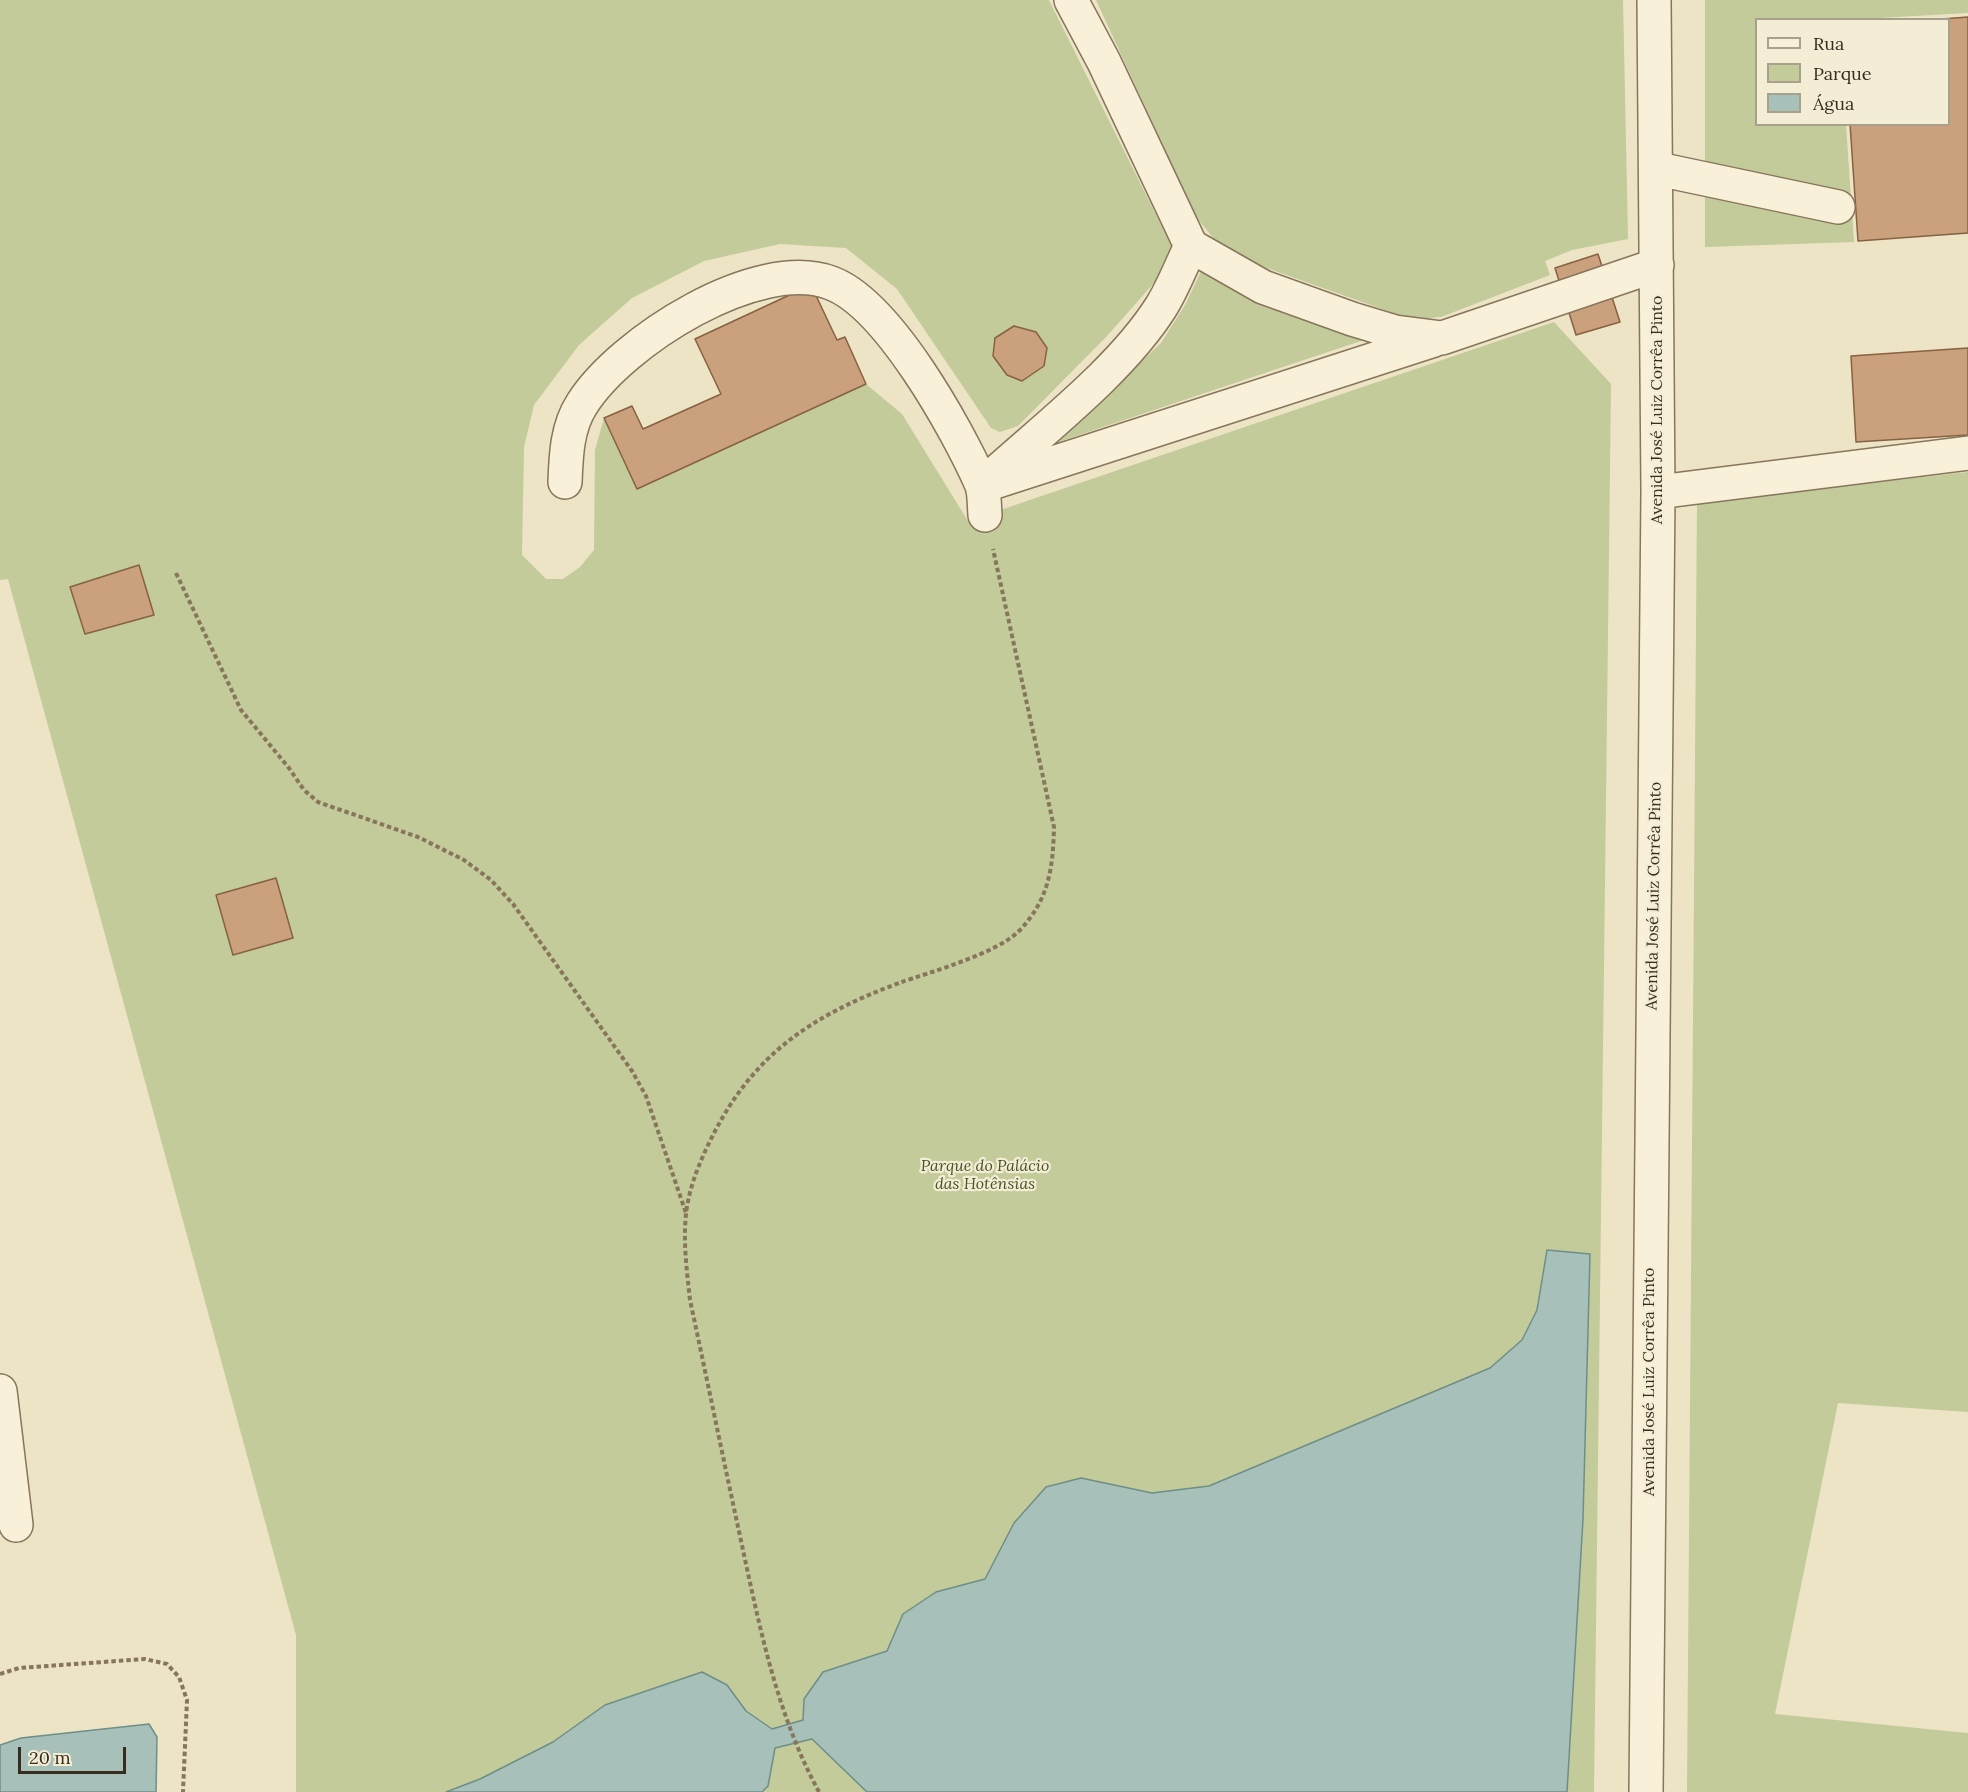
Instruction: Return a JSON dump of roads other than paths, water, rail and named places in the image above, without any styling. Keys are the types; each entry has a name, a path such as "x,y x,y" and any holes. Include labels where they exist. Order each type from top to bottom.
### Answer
{"street":[{"path":"1071,0 1104,62 1191,246 1263,286 1341,315 1395,332 1442,338"},
{"name":"Avenida José Luiz Corrêa Pinto","path":"1646,1792 1658,492 1658,169 1654,0"},
{"path":"1658,169 1838,207"},
{"path":"984,500 1137,340 1161,307 1191,246"},
{"path":"984,500 1442,338 1657,265"},
{"path":"565,482 567,443 582,404 613,368 648,339 693,311 753,284 794,276 831,282 857,298 884,325 926,381 984,500"},
{"path":"1658,492 1968,453"},
{"path":"0,1391 16,1525"}],"water":[{"path":"1547,1250 1590,1254 1583,1519 1567,1792 867,1792 812,1739 775,1748 768,1786 762,1792 446,1792 480,1779 553,1742 605,1705 702,1672 727,1685 746,1711 772,1729 803,1720 804,1699 823,1672 887,1651 903,1614 936,1592 985,1579 1014,1523 1046,1487 1081,1478 1152,1493 1209,1486 1490,1368 1522,1340 1537,1310"},
{"path":"149,1724 157,1737 156,1792 0,1792 0,1745 21,1738"}],"park label":[{"name":"Parque do Palácio das Hotênsias","path":"985,1175"}]}
